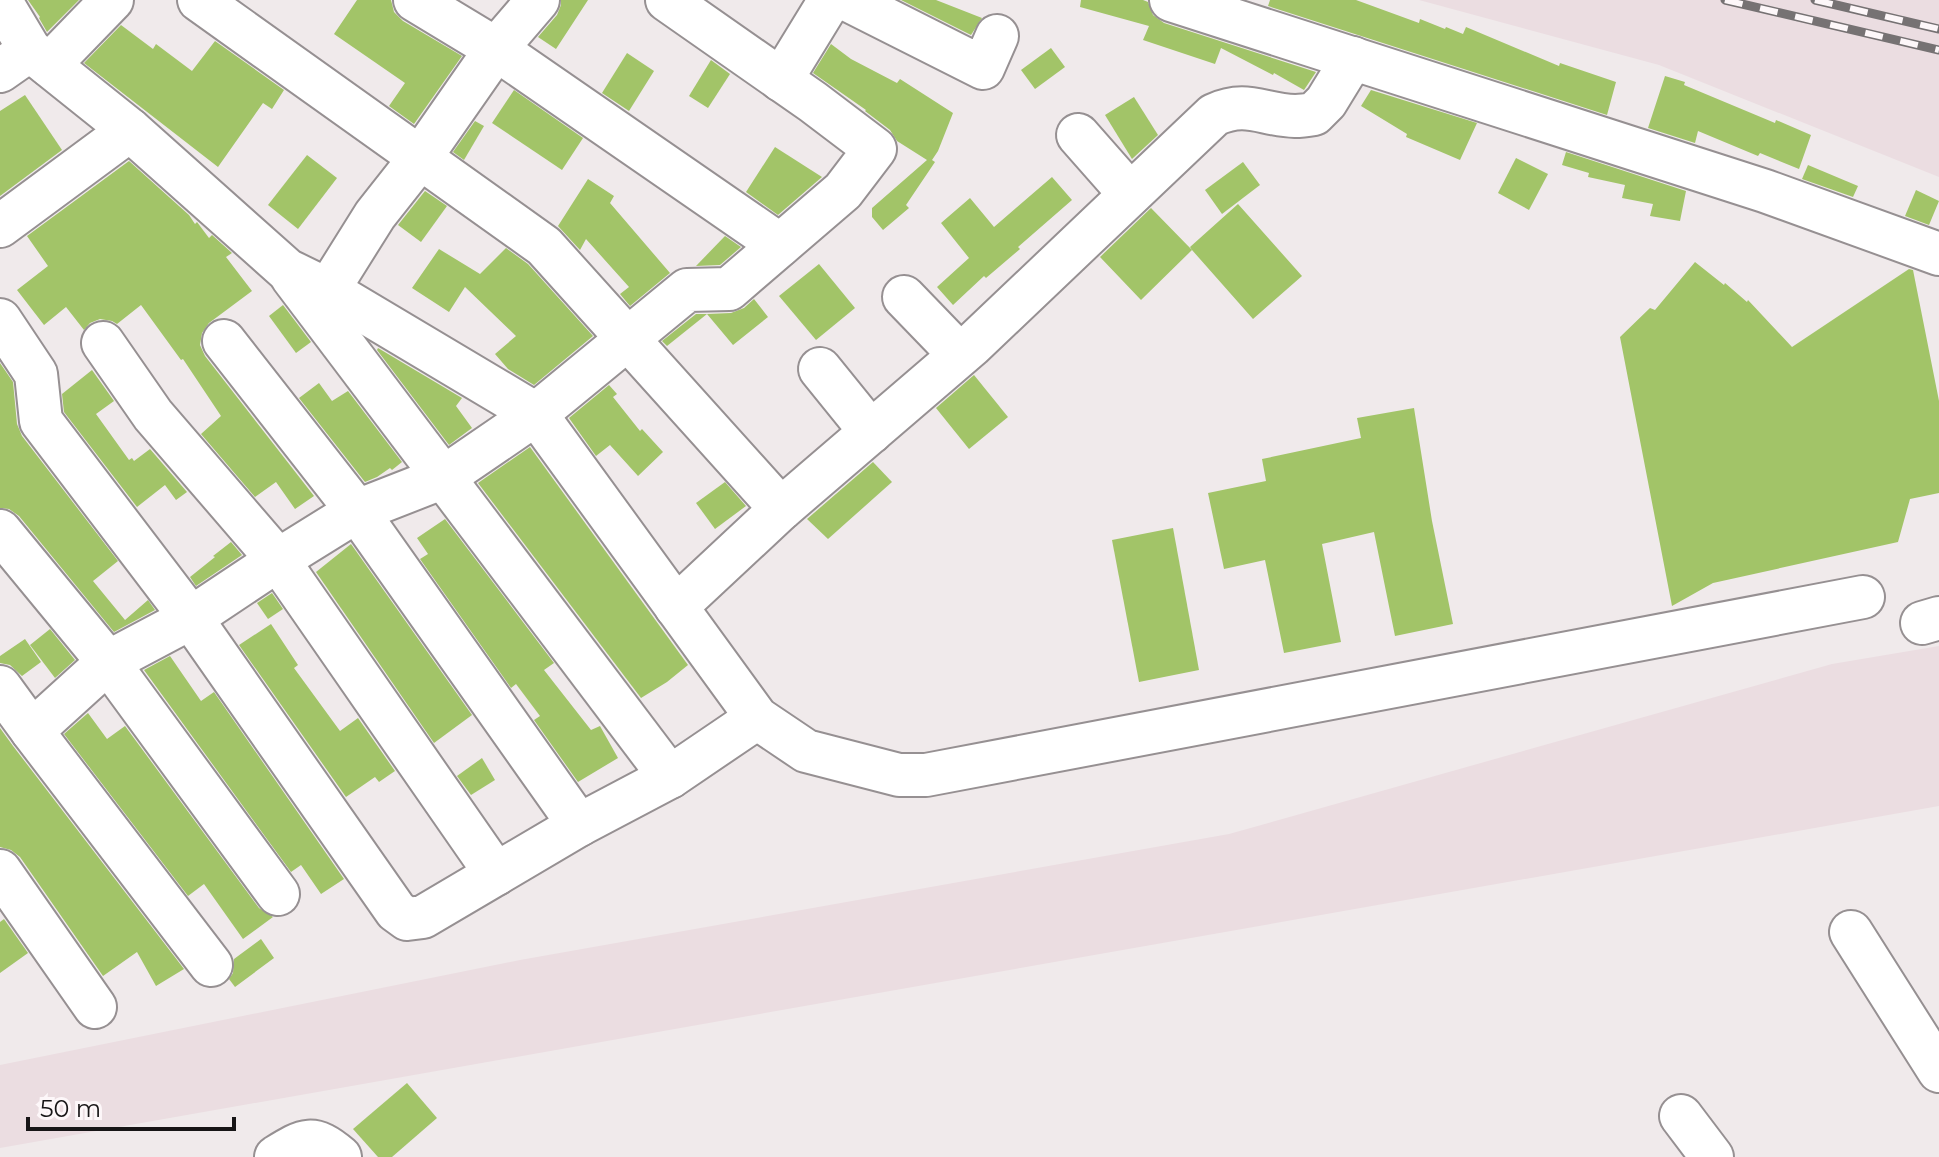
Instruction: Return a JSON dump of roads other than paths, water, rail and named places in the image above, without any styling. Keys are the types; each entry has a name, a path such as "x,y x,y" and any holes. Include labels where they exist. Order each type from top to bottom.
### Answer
{"street":[{"path":"0,0 26,62 130,130 287,270 670,777"},
{"path":"26,62 112,0"},
{"path":"199,0 544,246 781,509"},
{"path":"415,0 496,49 780,245"},
{"path":"328,290 375,215 420,158 496,49 538,0"},
{"path":"32,731 108,662 191,618 357,511 444,477 536,414 687,290 729,289 843,191 875,149 667,0"},
{"path":"781,80 830,0"},
{"path":"848,0 983,68 997,36"},
{"path":"1171,0 1765,191 1939,254"},
{"path":"676,607 781,509 960,355 1214,115 1243,107 1295,116 1314,114 1326,102 1353,58"},
{"path":"0,226 130,130"},
{"path":"1078,135 1130,194"},
{"path":"287,270 328,290 536,414 757,718 806,751 899,775 926,775 1863,597"},
{"path":"904,297 960,355"},
{"path":"0,320 36,374 41,421 191,618 396,911 407,919 423,917 579,825 670,777 757,718"},
{"path":"224,341 357,511 579,825"},
{"path":"103,343 153,415 278,560 496,874"},
{"path":"820,369 871,432"},
{"path":"0,531 108,662 278,894"},
{"path":"0,687 211,965"},
{"path":"0,871 95,1007"},
{"path":"1851,932 1939,1071"},
{"path":"1681,1116 1712,1157"},
{"path":"276,1157 309,1141 325,1144 340,1157"}],"railway":[{"path":"1725,0 1939,50"},
{"path":"1815,0 1939,29"}]}
